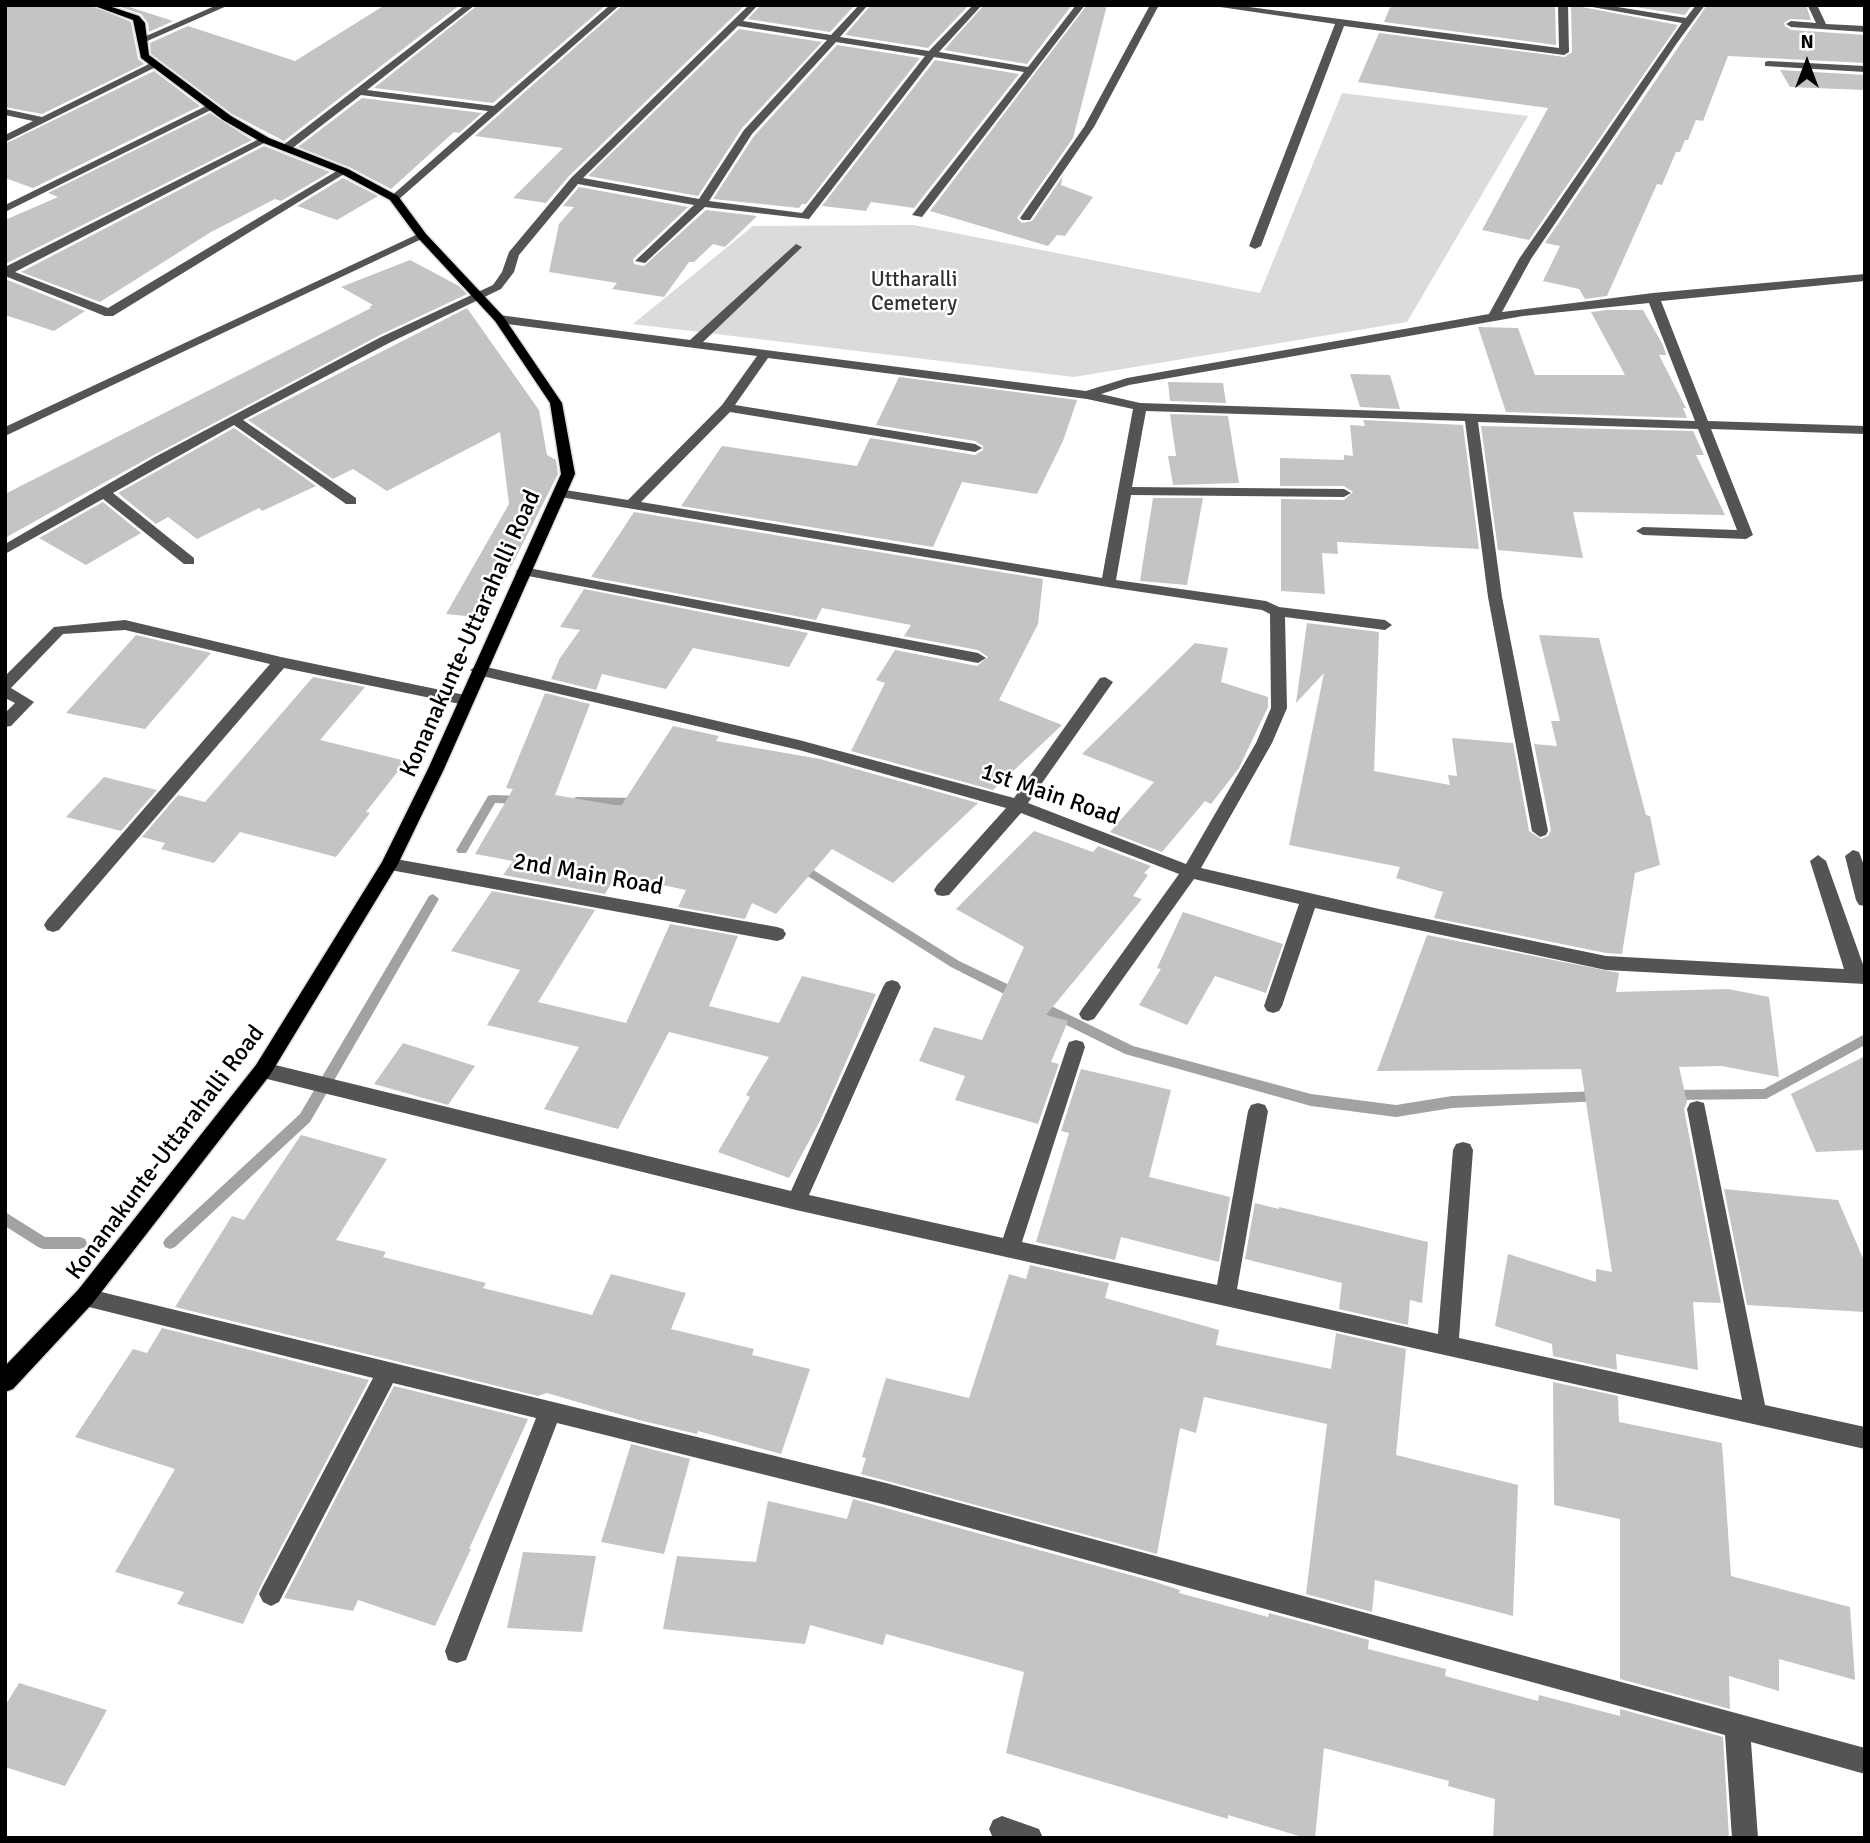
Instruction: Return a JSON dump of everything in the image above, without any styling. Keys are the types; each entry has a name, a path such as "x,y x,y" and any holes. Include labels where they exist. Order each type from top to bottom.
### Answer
{"main road":[{"path":"96,5 136,18 140,23 144,56 153,65"},
{"name":"Konanakunte-Uttarahalli Road","path":"5,1382 85,1297 263,1070 390,864 568,474 556,403 499,319 422,236 394,198 344,171 265,140 153,65"}],"street":[{"path":"142,40 225,5"},
{"path":"286,148 471,5"},
{"path":"394,198 616,5"},
{"path":"5,550 103,492 235,420 385,340 497,287 508,272 513,254 575,180 754,5"},
{"path":"641,261 702,203 748,132 864,5"},
{"path":"575,180 702,203 805,217 932,53 978,5"},
{"path":"918,215 1081,5"},
{"path":"1026,218 1089,127 1156,5"},
{"path":"1215,5 1563,52 1563,6 1549,5"},
{"path":"1586,5 1689,21"},
{"path":"1493,318 1525,260 1701,5"},
{"path":"1813,6 1822,26"},
{"path":"1255,246 1341,22"},
{"path":"737,23 1031,70"},
{"path":"1791,24 1865,29"},
{"path":"1768,64 1865,69"},
{"path":"5,139 153,65"},
{"path":"359,92 498,109"},
{"path":"5,209 212,107"},
{"path":"5,111 43,120"},
{"path":"5,272 265,140"},
{"path":"5,272 109,313 344,171"},
{"path":"5,432 422,236"},
{"path":"692,345 796,247"},
{"path":"1087,396 1127,382 1493,318 1653,297 1865,277"},
{"path":"1643,531 1746,535 1653,297"},
{"path":"499,319 1087,396 1140,407 1865,430"},
{"path":"631,505 727,408 764,355"},
{"path":"1108,583 1140,407"},
{"path":"727,408 975,448"},
{"path":"1471,416 1495,597 1539,831"},
{"path":"235,420 351,501"},
{"path":"1125,491 1344,493"},
{"path":"103,492 189,561"},
{"path":"559,493 1108,583 1266,606 1275,611 1385,625"},
{"path":"523,571 978,658"},
{"path":"1088,1014 1190,872 1264,743 1279,708 1278,615 1275,611"},
{"path":"5,685 59,630 125,625 281,662 466,700"},
{"path":"53,925 281,662"},
{"name":"1st Main Road","path":"478,670 799,746 1018,806 1190,872 1309,899 1606,963 1860,977"},
{"path":"943,890 1018,806 1105,682"},
{"path":"5,692 26,702 5,722"},
{"path":"1853,856 1865,900"},
{"path":"1818,861 1860,977"},
{"name":"2nd Main Road","path":"390,864 777,934"},
{"path":"1273,1006 1309,899"},
{"path":"796,1201 892,987"},
{"path":"1009,1249 1076,1047"},
{"path":"263,1070 796,1201 1865,1438"},
{"path":"1697,1109 1756,1414"},
{"path":"1225,1296 1258,1111"},
{"path":"1448,1346 1463,1150"},
{"path":"85,1297 886,1494 1865,1761"},
{"path":"271,1594 387,1371"},
{"path":"457,1651 550,1412"},
{"path":"1737,1726 1745,1838"},
{"path":"1002,1829 1030,1838"}],"green space":[{"name":"Uttharalli Cemetery","path":"1342,93 1528,116 1407,322 1074,377 633,324 753,226 914,225 1260,293"}],"building":[{"path":"5,5 90,5 131,22 138,59 144,64 42,114 5,107"},
{"path":"115,5 123,5 173,21 149,32 148,23 141,14"},
{"path":"385,5 460,5 284,141 232,114 151,54 150,43 188,26 295,61"},
{"path":"478,5 606,5 493,103 374,88"},
{"path":"623,5 745,5 569,176 546,203 513,198 563,148 475,136"},
{"path":"761,5 855,5 830,32 748,19"},
{"path":"871,5 969,5 928,48 845,35"},
{"path":"984,5 1072,5 1027,64 944,50"},
{"path":"1087,5 1107,5 1073,138 1017,218 1022,223 1032,221 1063,176 1061,185 1093,197 1065,236 1057,235 1048,246 930,211"},
{"path":"1391,5 1555,5 1556,45 1384,22"},
{"path":"1571,5 1678,25 1529,240 1482,230 1548,108 1358,82 1379,33 1565,57 1572,52"},
{"path":"1623,5 1692,5 1685,15"},
{"path":"1707,5 1806,5 1811,20 1790,19 1784,23 1785,26 1791,30 1865,35 1865,63 1728,56 1703,121 1696,120 1688,140 1685,140 1680,152 1676,152 1662,185 1657,184 1607,296 1585,299 1579,289 1543,281 1560,246 1545,243"},
{"path":"739,29 822,42 742,128 698,196 588,176"},
{"path":"837,45 920,58 806,204 799,208 713,199 754,136"},
{"path":"935,60 1019,74 914,208 871,202 866,211 822,206"},
{"path":"1780,70 1865,75 1865,90 1790,87"},
{"path":"154,71 200,106 33,188 5,178 5,144"},
{"path":"362,98 482,113 459,133 454,132 391,189 349,167 298,147"},
{"path":"210,113 252,140 5,264 5,220 58,197 48,193"},
{"path":"264,146 330,172 281,201 275,199 211,232 100,302 21,272"},
{"path":"343,178 378,196 337,220 297,206"},
{"path":"579,187 688,207 633,259 634,264 644,266 706,210 757,216 725,247 713,244 694,262 689,262 664,297 612,289 617,283 549,272 559,224 574,207 563,206"},
{"path":"410,260 459,286 467,294 380,335 152,456 5,538 5,494 371,308 369,307 373,305 341,287"},
{"path":"5,279 85,311 54,331 5,315"},
{"path":"467,308 539,410 547,455 556,460 558,474 485,618 446,614 509,504 500,432 387,491 353,469 333,479 248,420"},
{"path":"1643,310 1663,345 1666,355 1659,355 1686,408 1683,408 1687,418 1506,412 1478,327 1518,328 1535,375 1625,375 1591,312"},
{"path":"1350,374 1390,375 1400,409 1360,407"},
{"path":"899,377 1077,400 1063,441 1037,494 962,482 933,547 681,506 722,446 857,466 870,438 975,455 983,450 983,446 975,441 876,425"},
{"path":"1168,382 1223,383 1226,403 1170,401"},
{"path":"1170,414 1228,416 1239,483 1173,485 1168,456 1176,456"},
{"path":"1363,420 1463,425 1479,549 1337,542 1338,554 1322,553 1325,594 1281,591 1281,499 1344,500 1353,492 1344,486 1280,486 1280,458 1344,460 1344,455 1353,456 1350,425 1365,426"},
{"path":"1481,426 1693,431 1704,455 1696,455 1725,515 1573,512 1583,558 1498,550"},
{"path":"234,428 316,486 262,511 259,508 197,539 168,517 156,524 118,493"},
{"path":"1153,498 1203,498 1187,585 1140,581"},
{"path":"103,502 141,533 86,565 39,538"},
{"path":"634,512 1043,579 1038,624 999,700 1062,725 993,790 851,751 885,683 876,680 895,650 977,666 988,657 978,650 904,636 911,625 822,608 816,620 591,577"},
{"path":"584,589 808,633 789,667 693,648 666,689 602,674 596,690 551,679 560,658 580,630 560,627"},
{"path":"1307,623 1379,632 1374,771 1450,785 1448,775 1457,776 1452,738 1513,743 1529,831 1541,839 1548,836 1551,830 1534,744 1557,746 1551,721 1560,721 1539,635 1599,638 1646,815 1650,816 1660,865 1635,873 1622,954 1434,918 1443,892 1396,878 1400,867 1289,845 1324,673 1296,703"},
{"path":"136,635 211,653 145,729 66,713"},
{"path":"1195,643 1228,648 1221,682 1268,697 1268,707 1239,768 1211,804 1205,801 1162,852 1110,832 1154,782 1082,754"},
{"path":"313,677 365,687 320,740 406,761 366,812 370,813 336,857 240,832 214,863 161,849 165,843 142,837 178,795 205,802"},
{"path":"545,693 590,704 555,795 621,806 673,726 719,736 716,741 820,759 978,803 893,883 832,849 776,914 752,903 745,919 678,907 686,890 616,875 605,894 503,875 513,861 475,854 513,789 506,788"},
{"path":"104,777 157,790 121,831 66,817"},
{"path":"1034,831 1093,852 1098,846 1151,866 1144,873 1148,875 1133,896 1142,899 1046,1015 1068,1021 1051,1062 1059,1064 1038,1124 955,1100 965,1076 919,1061 934,1027 982,1040 1024,947 956,909"},
{"path":"492,891 595,910 538,1002 626,1023 670,924 738,936 709,1006 779,1023 802,976 876,994 820,1121 789,1178 718,1152 750,1097 746,1095 769,1057 669,1032 618,1129 544,1109 579,1047 487,1025 520,970 451,951"},
{"path":"1183,912 1283,944 1266,993 1215,976 1187,1025 1139,1005 1161,969 1157,968"},
{"path":"1427,935 1619,973 1616,992 1728,989 1769,997 1779,1077 1722,1066 1679,1067 1687,1102 1684,1109 1721,1303 1693,1302 1698,1370 1616,1354 1617,1370 1553,1356 1552,1344 1495,1326 1508,1254 1596,1282 1596,1269 1612,1272 1581,1069 1377,1071"},
{"path":"403,1043 475,1066 448,1105 374,1084"},
{"path":"1865,1056 1865,1150 1816,1152 1791,1094"},
{"path":"1081,1069 1171,1090 1149,1177 1230,1197 1219,1262 1121,1237 1115,1260 1036,1242 1069,1133 1061,1131"},
{"path":"301,1135 387,1159 336,1240 386,1252 383,1257 486,1283 483,1288 592,1315 611,1274 686,1293 671,1329 754,1349 752,1355 810,1369 781,1454 698,1431 697,1434 639,1420 547,1393 538,1396 175,1307 232,1216 244,1220"},
{"path":"1724,1189 1838,1200 1865,1263 1865,1312 1747,1305"},
{"path":"1255,1203 1428,1242 1422,1303 1410,1300 1408,1325 1339,1309 1342,1283 1245,1259"},
{"path":"1030,1265 1109,1283 1105,1298 1219,1330 1216,1345 1331,1369 1336,1333 1406,1349 1396,1455 1518,1485 1513,1616 1375,1580 1372,1612 1306,1594 1327,1424 1204,1397 1196,1433 1180,1428 1157,1554 861,1474 866,1458 862,1457 886,1378 969,1398 1009,1274 1026,1279"},
{"path":"162,1328 369,1380 243,1624 177,1604 184,1592 115,1572 175,1469 75,1437 133,1349 147,1353"},
{"path":"1553,1382 1618,1396 1619,1422 1722,1443 1731,1576 1850,1607 1855,1680 1779,1659 1779,1691 1729,1676 1730,1709 1620,1679 1620,1519 1554,1505"},
{"path":"394,1386 528,1419 435,1626 358,1600 353,1611 284,1598"},
{"path":"631,1444 690,1459 664,1554 601,1542"},
{"path":"853,1499 1152,1581 1180,1590 1179,1593 1268,1617 1269,1613 1369,1640 1368,1649 1446,1669 1445,1676 1538,1701 1539,1695 1620,1716 1620,1709 1723,1737 1729,1838 1493,1838 1495,1799 1448,1786 1449,1781 1324,1748 1315,1838 1306,1838 1228,1815 1228,1819 1006,1753 1024,1672 886,1634 883,1645 810,1625 805,1644 663,1629 677,1556 756,1562 768,1501 847,1519"},
{"path":"523,1552 596,1556 582,1632 507,1628"},
{"path":"19,1683 107,1710 65,1786 5,1767 5,1706"}],"waterway":[{"path":"462,850 492,799 522,800"},
{"path":"576,801 638,802"},
{"path":"799,865 955,964 1018,995"},
{"path":"170,1243 305,1118 433,899"},
{"path":"1037,1004 1130,1050 1311,1100 1396,1111 1452,1102 1602,1096"},
{"path":"1669,1095 1766,1094 1865,1039"},
{"path":"5,1218 43,1243 80,1243"}]}
